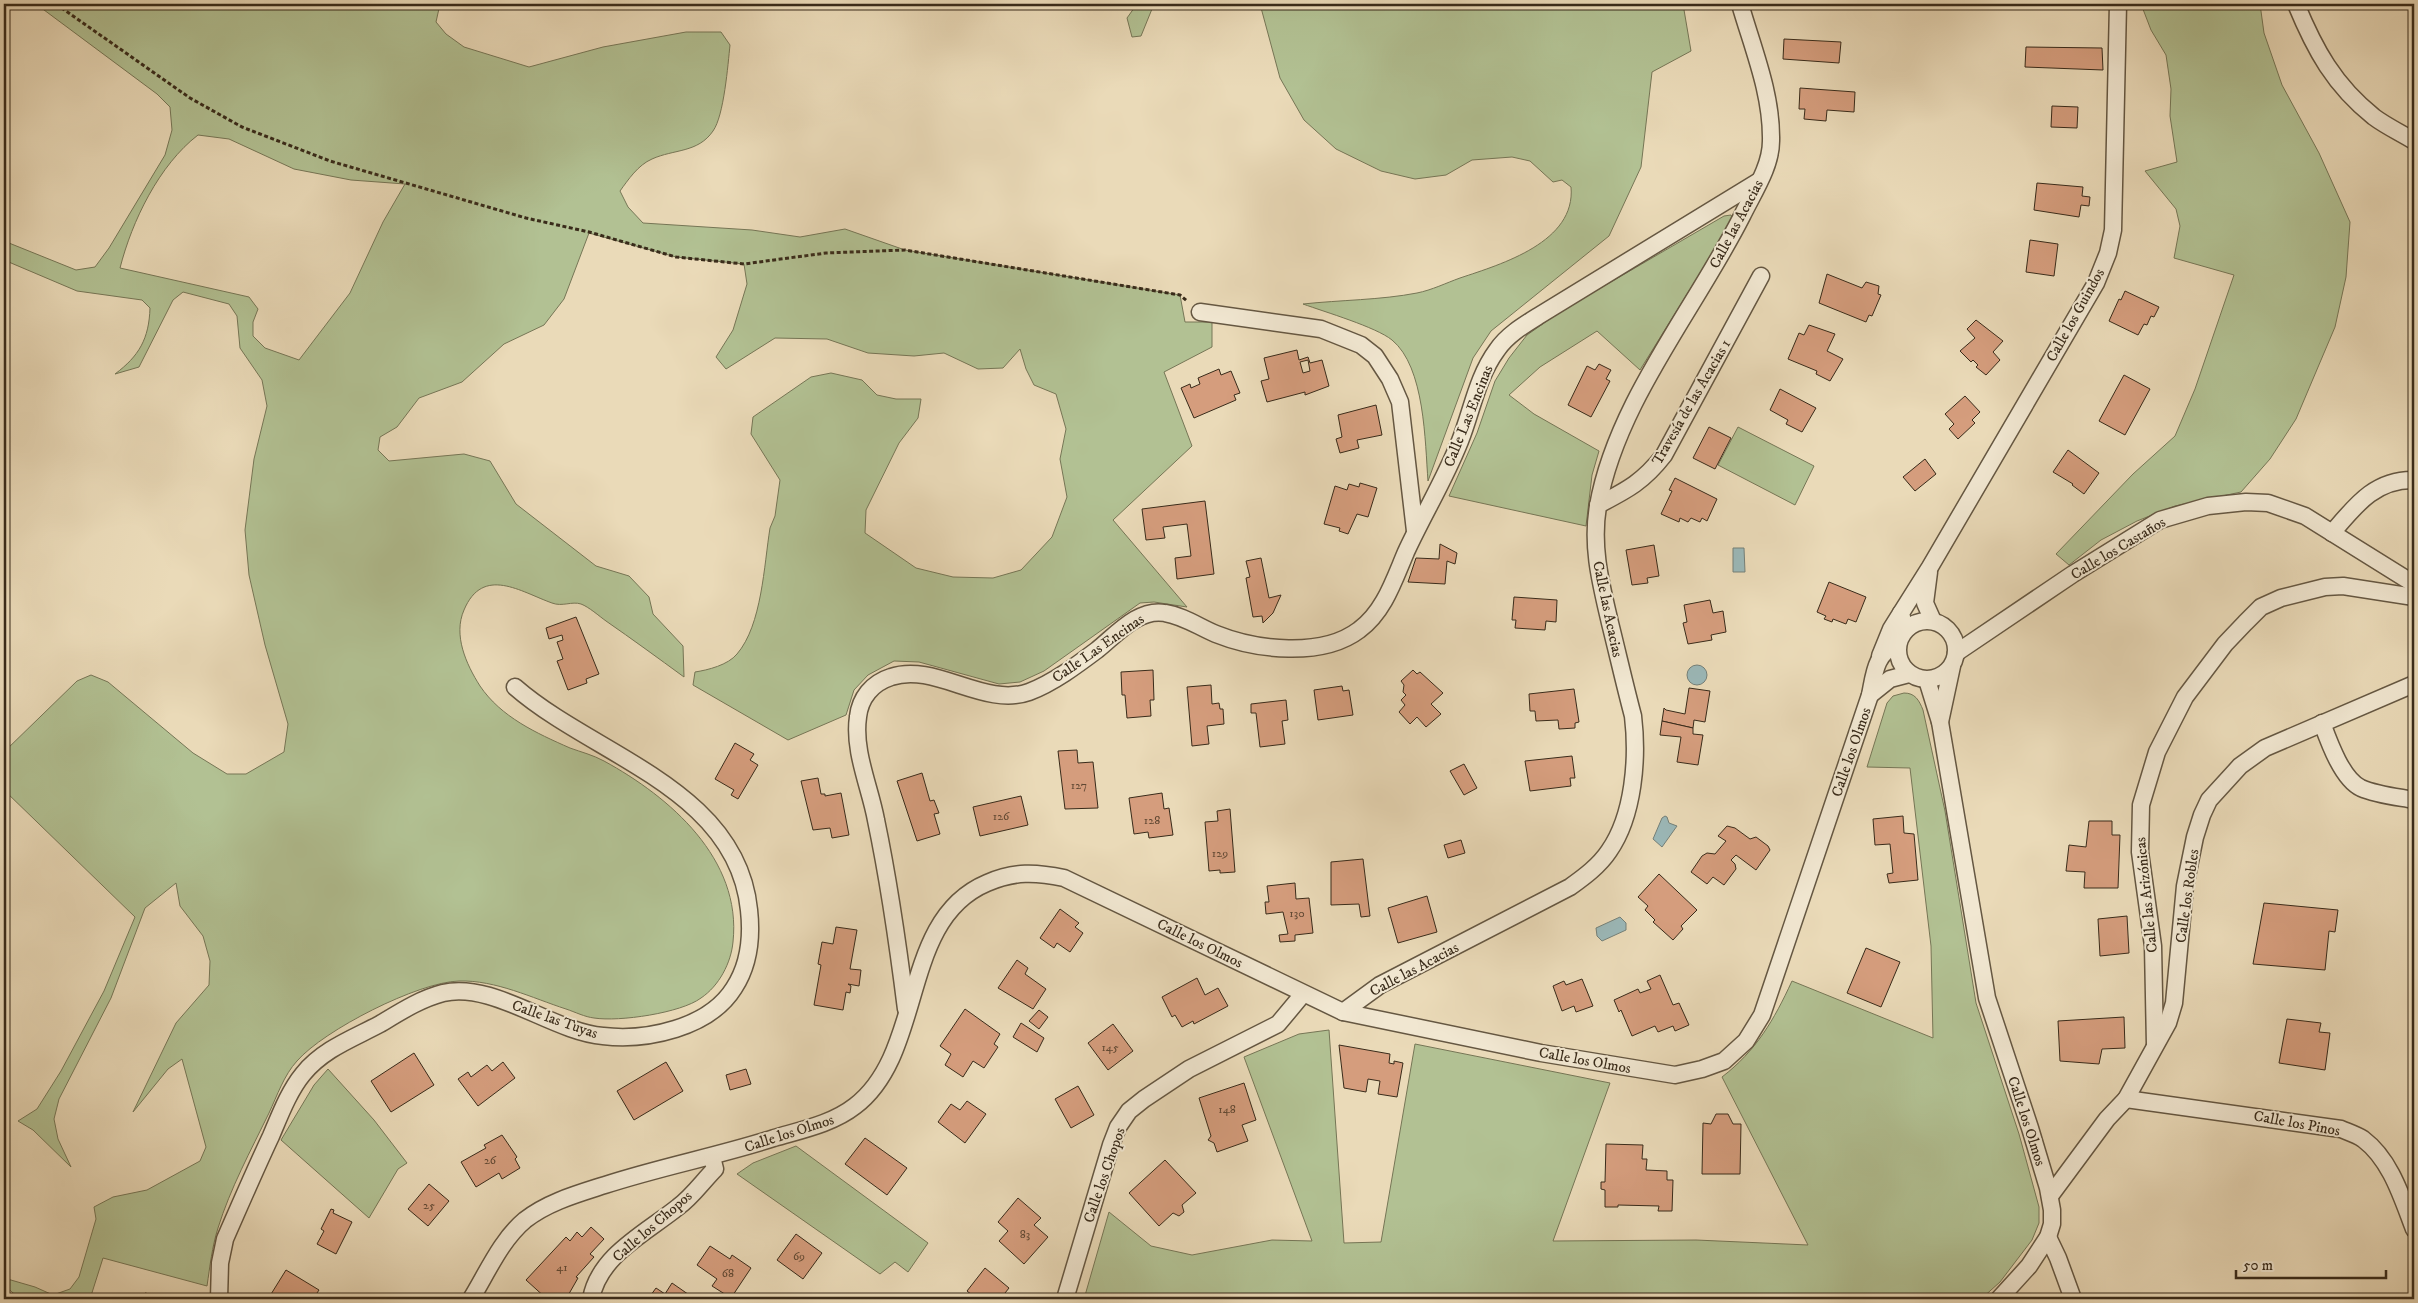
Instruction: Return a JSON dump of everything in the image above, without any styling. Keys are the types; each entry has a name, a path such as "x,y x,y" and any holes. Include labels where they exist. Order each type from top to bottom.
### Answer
{"street":[{"name":"Calle las Acacias","path":"1343,1012 1380,985 1570,887 1591,871 1610,850 1624,817 1632,790 1636,760 1635,734 1633,716 1598,574 1595,548 1598,505 1615,443 1639,394 1685,314 1722,256 1768,162 1772,143 1769,106 1740,4"},
{"name":"Calle los Guindos","path":"1900,613 1930,567 2096,283 2108,253 2113,230 2116,186 2118,4"},
{"path":"2296,4 2323,62 2336,81 2375,118 2414,140"},
{"name":"Calle Las Encinas","path":"906,1013 892,901 876,816 859,749 858,712 864,696 875,685 891,676 914,673 1004,696 1023,694 1050,682 1096,651 1138,618 1153,612 1185,619 1215,633 1249,645 1295,648 1333,643 1357,632 1376,616 1415,531 1460,442 1486,368 1498,348 1514,332 1540,315 1759,181"},
{"name":"Travesía de las Acacias 1","path":"1598,505 1633,487 1648,475 1664,455 1761,276"},
{"path":"1200,312 1321,329 1362,345 1375,356 1390,379 1400,402 1415,531"},
{"path":"2332,533 2359,500 2381,487 2414,480"},
{"name":"Calle los Castaños","path":"1954,660 1998,623 2160,520 2208,506 2246,502 2268,504 2305,516 2414,584"},
{"name":"Calle los Guindos","path":"1930,567 1925,604 1933,621"},
{"name":"Calle las Arizónicas","path":"2155,1047 2153,946 2140,852 2141,805 2157,752 2185,697 2225,644 2245,623 2261,607 2281,598 2325,587 2343,586 2414,597"},
{"path":"1880,656 1902,636 1922,621 1933,621 1944,626 1952,634 1954,660 1945,674 1927,680 1910,674 1901,666 1897,654 1902,636 1900,613"},
{"name":"Calle los Olmos","path":"471,1299 508,1238 524,1221 538,1211 566,1197 630,1177 712,1157 816,1125 842,1116 857,1105 873,1090 887,1065 931,940 958,900 972,889 1009,874 1027,872 1064,878 1343,1012 1541,1053 1674,1075 1702,1069 1724,1061 1746,1041 1762,1015 1870,695 1880,656 1900,613"},
{"name":"Calle los Castaños","path":"1952,634 1998,623"},
{"name":"Calle los Olmos","path":"1940,722 1954,660"},
{"name":"Calle los Olmos","path":"1870,695 1890,679 1910,674"},
{"name":"Calle los Olmos","path":"1927,680 1940,722 1987,998 2050,1196 2052,1224 2048,1237"},
{"name":"Calle los Robles","path":"2050,1196 2107,1119 2126,1099 2155,1047 2174,1003 2186,886 2195,837 2209,800 2220,786 2250,758 2265,748 2414,684"},
{"name":"Calle las Tuyas","path":"219,1299 220,1263 225,1240 286,1102 304,1073 336,1047 414,1003 445,992 489,996 582,1032 602,1036 636,1036 689,1024 712,1010 728,997 736,985 746,963 750,940 748,901 740,872 731,852 718,833 692,805 626,758 535,704 515,687"},
{"path":"2322,723 2333,752 2348,776 2360,788 2414,800"},
{"name":"Calle los Chopos","path":"1065,1299 1111,1145 1118,1127 1130,1111 1189,1069 1278,1024 1303,994"},
{"name":"Calle los Pinos","path":"2126,1099 2342,1129 2362,1138 2377,1153 2395,1181 2414,1229"},
{"name":"Calle los Chopos","path":"590,1299 601,1274 615,1256 680,1206 715,1169 712,1157"},
{"path":"1999,1299 2029,1266 2048,1237"},
{"path":"2048,1237 2073,1299"}],"path":[{"path":"56,4 190,98 242,127 330,161 526,218 589,232 676,257 744,264 826,253 905,250 1180,295 1200,312"}],"green space":[{"path":"36,4 440,4 436,22 446,34 464,47 529,67 603,47 686,32 721,32 730,45 723,102 713,131 707,138 693,147 660,156 642,165 620,191 628,207 643,223 752,230 800,237 845,229 905,250 1180,295 1185,322 1212,322 1212,347 1164,372 1192,446 1113,520 1187,607 1154,602 1140,603 1044,671 1020,682 999,684 919,662 894,661 868,675 854,690 846,715 788,740 693,685 695,672 723,664 737,654 752,627 761,594 770,528 775,516 780,480 751,434 753,417 811,377 831,373 862,380 877,395 896,399 921,399 918,418 899,443 866,510 865,533 916,568 953,577 993,578 1021,570 1052,537 1067,497 1060,459 1066,429 1056,394 1034,385 1026,369 1020,349 1003,368 978,369 944,353 914,356 868,353 827,339 775,338 726,369 716,357 733,330 747,284 744,264 676,257 589,233 564,299 544,325 504,344 462,382 419,398 397,427 380,437 378,450 389,461 464,454 490,461 516,504 596,566 629,576 649,597 653,614 683,646 684,677 584,605 578,603 556,604 516,589 492,585 481,588 472,596 464,610 460,629 463,649 470,668 480,686 498,707 532,730 570,748 600,759 629,776 676,812 697,834 714,858 726,884 733,912 732,950 727,966 719,981 701,998 679,1008 649,1015 618,1019 587,1017 514,990 473,981 441,983 397,999 349,1022 328,1036 297,1061 288,1073 228,1199 214,1242 207,1286 103,1258 90,1299 20,1299 4,1285 4,1278 35,1287 53,1295 70,1289 79,1277 96,1219 94,1207 113,1197 147,1190 200,1161 206,1147 182,1059 168,1069 133,1112 176,1023 209,985 210,961 203,936 180,906 176,883 145,908 111,998 59,1099 54,1119 58,1139 71,1167 33,1130 18,1121 37,1109 61,1071 104,991 135,917 4,790 4,752 77,681 91,675 108,682 193,753 227,774 246,774 284,752 288,724 265,645 249,575 245,530 254,459 267,406 262,380 240,348 237,316 229,304 183,292 173,300 139,367 115,374 141,346 145,338 150,308 142,300 77,291 4,260 4,241 76,270 95,267 109,248 165,155 172,130 170,107 157,94","holes":["198,135 229,139 294,169 351,180 405,184 383,222 350,293 299,360 265,348 253,336 253,322 258,309 249,297 120,268 140,213 159,178 171,162"]},
{"path":"1137,4 1154,4 1141,36 1132,37 1127,18"},
{"path":"1260,4 1683,4 1691,51 1652,72 1641,167 1609,236 1491,331 1473,358 1428,481 1421,406 1411,368 1403,352 1392,340 1374,330 1303,304 1375,299 1417,293 1515,258 1549,236 1562,222 1569,206 1571,187 1562,180 1553,182 1530,161 1512,157 1472,160 1446,175 1415,179 1381,171 1336,149 1304,120 1280,78"},
{"path":"2141,4 2260,4 2264,33 2282,85 2319,153 2350,222 2346,277 2335,327 2296,419 2270,459 2241,492 2175,506 2137,521 2101,540 2069,565 2056,554 2133,474 2175,436 2195,389 2234,275 2174,258 2180,226 2176,209 2145,171 2177,162 2170,116 2171,89 2166,55 2151,30"},
{"path":"1731,215 1733,220 1640,370 1597,331 1540,367 1509,395 1534,414 1599,451 1592,475 1586,526 1449,496 1477,433 1495,381 1509,358 1527,335 1561,311 1724,216"},
{"path":"1738,427 1814,466 1795,505 1718,465"},
{"path":"1904,693 1911,694 1916,698 1923,710 1945,811 1976,1003 2019,1134 2039,1207 2039,1223 2032,1240 2000,1282 1981,1299 1084,1299 1109,1212 1151,1246 1192,1255 1272,1240 1312,1241 1244,1057 1299,1034 1329,1030 1344,1243 1381,1242 1415,1044 1610,1083 1553,1241 1696,1240 1808,1245 1722,1077 1745,1057 1763,1034 1792,981 1933,1038 1931,946 1910,768 1867,767 1887,703 1893,696"},
{"path":"328,1069 374,1120 407,1163 398,1169 369,1218 281,1140 314,1085"},
{"path":"796,1146 928,1243 908,1272 895,1262 880,1274 737,1174 753,1163"}],"water":[{"path":"1733,548 1744,548 1745,572 1733,572"},
{"path":"1697,665 1704,668 1707,675 1704,682 1697,685 1690,682 1687,675 1690,668"},
{"path":"1665,816 1669,823 1677,826 1662,847 1653,839 1662,818"},
{"path":"1620,917 1626,923 1626,930 1602,941 1597,936 1596,928"}],"building":[{"path":"1784,39 1841,42 1839,63 1783,59"},
{"path":"2026,47 2102,48 2103,70 2025,67"},
{"path":"1800,88 1855,92 1854,112 1827,110 1826,121 1804,119 1805,109 1799,109"},
{"path":"2052,106 2078,107 2077,128 2051,127"},
{"path":"2037,183 2083,187 2082,196 2090,197 2089,206 2081,205 2079,217 2034,210"},
{"path":"2030,240 2058,244 2054,276 2026,272"},
{"path":"1827,274 1862,288 1866,282 1879,286 1878,294 1881,295 1872,316 1869,315 1866,322 1819,303"},
{"path":"2125,291 2159,307 2154,317 2151,316 2147,325 2144,324 2138,335 2109,321 2119,299 2121,300"},
{"path":"1976,320 2003,341 1993,352 2000,360 1986,375 1976,367 1978,365 1973,360 1971,362 1960,351 1975,338 1967,329"},
{"path":"1809,325 1835,334 1827,351 1843,359 1830,381 1816,374 1817,371 1788,359 1799,333 1804,335"},
{"path":"1297,350 1299,360 1308,357 1310,363 1322,360 1329,386 1305,395 1305,392 1267,402 1261,381 1269,379 1264,358","holes":["1308,360 1310,371 1303,373 1300,362"]},
{"path":"1599,364 1611,370 1606,379 1610,381 1591,417 1568,405 1587,366 1595,370"},
{"path":"1219,369 1221,375 1231,371 1240,393 1234,395 1236,400 1194,418 1181,388 1190,384 1191,388 1200,384 1198,378"},
{"path":"2124,375 2150,389 2125,435 2099,421"},
{"path":"1780,389 1816,408 1802,432 1786,424 1788,420 1770,410"},
{"path":"1965,396 1980,412 1972,420 1975,423 1958,439 1949,429 1954,424 1945,414"},
{"path":"1376,405 1382,435 1357,440 1359,448 1340,453 1336,439 1342,437 1338,415"},
{"path":"1709,427 1731,438 1715,469 1693,458"},
{"path":"2068,450 2099,473 2084,494 2073,484 2053,472"},
{"path":"1925,459 1936,474 1915,491 1903,477"},
{"path":"1675,478 1717,499 1707,521 1702,518 1700,522 1691,518 1688,522 1680,518 1679,522 1661,514 1672,491 1669,490"},
{"path":"1360,483 1377,488 1368,517 1357,514 1348,534 1339,531 1340,528 1324,524 1335,486 1347,490 1349,484 1359,487"},
{"path":"1205,501 1214,574 1177,579 1175,558 1191,556 1187,524 1163,527 1165,538 1146,540 1142,509"},
{"path":"1440,544 1457,553 1455,564 1447,561 1445,584 1408,582 1416,558 1439,559"},
{"path":"1654,545 1659,576 1647,578 1648,583 1632,585 1626,550"},
{"path":"1261,558 1269,598 1281,595 1273,613 1263,623 1262,616 1253,617 1246,578 1250,577 1246,561"},
{"path":"1829,582 1866,597 1856,622 1848,619 1846,624 1833,619 1832,622 1824,619 1826,616 1817,612"},
{"path":"1514,597 1557,600 1556,622 1546,621 1545,630 1515,628 1516,620 1512,620"},
{"path":"1710,600 1713,613 1723,611 1726,632 1711,635 1712,640 1688,644 1683,623 1687,622 1684,605"},
{"path":"576,617 599,674 586,679 587,683 568,690 557,661 563,659 557,642 563,640 562,635 549,639 546,628"},
{"path":"1153,670 1154,700 1150,700 1151,716 1127,718 1125,695 1122,695 1121,672"},
{"path":"1413,670 1417,674 1420,672 1443,693 1431,704 1441,714 1426,727 1417,717 1410,724 1399,712 1405,705 1401,700 1406,695 1403,692 1404,685 1401,681"},
{"path":"1211,685 1212,704 1219,703 1220,709 1223,709 1224,724 1207,726 1209,744 1192,746 1187,687"},
{"path":"1342,686 1343,691 1349,690 1353,715 1318,720 1314,690"},
{"path":"1689,688 1710,691 1705,722 1694,720 1693,728 1662,721 1664,708 1685,714"},
{"path":"1574,689 1579,722 1575,723 1575,728 1559,729 1558,720 1536,721 1535,711 1530,711 1529,694"},
{"path":"1286,700 1288,720 1282,721 1285,744 1260,747 1256,713 1251,713 1251,704"},
{"path":"1662,721 1693,728 1693,734 1703,735 1698,765 1677,762 1681,737 1660,735"},
{"path":"735,743 754,754 750,760 758,765 738,799 731,795 734,790 715,779"},
{"path":"1077,750 1078,763 1093,762 1098,808 1065,809 1058,751"},
{"path":"1572,756 1575,778 1570,778 1571,786 1530,791 1525,761"},
{"path":"1464,764 1477,788 1464,795 1450,771"},
{"path":"922,773 930,801 934,800 939,813 934,814 940,834 917,841 897,781"},
{"path":"818,778 821,794 825,794 825,796 841,793 849,835 832,838 830,828 813,830 801,781"},
{"path":"1162,793 1164,809 1169,808 1173,835 1149,838 1148,832 1134,834 1129,798"},
{"path":"1021,796 1028,825 980,836 973,807"},
{"path":"1230,809 1235,872 1220,873 1220,870 1209,871 1205,822 1218,821 1217,811"},
{"path":"1903,816 1904,833 1914,834 1918,880 1889,883 1887,874 1893,873 1890,844 1875,845 1873,819"},
{"path":"2089,821 2112,821 2112,835 2120,835 2118,888 2084,888 2085,872 2066,871 2069,845 2086,847"},
{"path":"1727,826 1735,828 1750,839 1756,837 1768,846 1770,850 1756,870 1736,855 1731,860 1735,864 1736,869 1724,885 1713,877 1707,884 1691,872 1702,856 1707,853 1715,854 1726,841 1718,836"},
{"path":"1461,840 1465,853 1448,858 1444,845"},
{"path":"1363,859 1370,916 1361,917 1359,904 1331,905 1331,862"},
{"path":"1659,874 1697,910 1681,926 1683,929 1673,940 1653,922 1655,920 1645,910 1648,906 1638,897"},
{"path":"1295,883 1296,899 1309,898 1313,933 1295,935 1295,941 1280,942 1279,935 1288,934 1283,912 1266,914 1265,902 1269,902 1267,886"},
{"path":"1427,896 1437,932 1398,943 1388,908"},
{"path":"2264,903 2338,910 2335,932 2329,931 2325,970 2253,964"},
{"path":"1060,909 1079,923 1075,927 1083,933 1070,952 1057,943 1054,948 1040,938"},
{"path":"2127,916 2129,953 2100,956 2098,919"},
{"path":"836,927 857,930 850,969 861,970 859,986 848,984 851,986 850,993 846,992 843,1010 814,1005 821,965 818,964 822,942 833,944"},
{"path":"1866,948 1900,962 1881,1007 1847,993"},
{"path":"1017,960 1028,968 1025,974 1046,989 1033,1009 998,988"},
{"path":"1660,975 1673,1005 1679,1003 1689,1025 1675,1031 1673,1026 1658,1032 1655,1026 1632,1036 1621,1010 1619,1012 1614,1000 1638,989 1640,993 1651,989 1647,981"},
{"path":"1197,978 1205,995 1218,988 1228,1006 1194,1024 1193,1021 1182,1027 1175,1015 1172,1017 1162,997"},
{"path":"1582,979 1593,1006 1576,1012 1574,1006 1562,1011 1553,986 1564,981 1566,985"},
{"path":"965,1009 1000,1034 994,1044 998,1047 984,1068 973,1061 963,1077 945,1065 951,1054 940,1046"},
{"path":"1039,1010 1048,1017 1039,1029 1029,1021"},
{"path":"2124,1017 2125,1048 2102,1049 2099,1064 2060,1061 2058,1021"},
{"path":"2287,1019 2321,1023 2319,1032 2330,1033 2325,1070 2279,1063"},
{"path":"1021,1023 1044,1038 1037,1052 1013,1037"},
{"path":"1113,1024 1133,1051 1108,1070 1088,1043"},
{"path":"1339,1045 1390,1054 1389,1063 1394,1064 1394,1061 1403,1063 1397,1097 1378,1094 1380,1081 1368,1079 1366,1092 1344,1088"},
{"path":"414,1053 434,1085 391,1112 371,1081"},
{"path":"503,1062 515,1078 478,1106 458,1079 468,1072 471,1077 487,1065 492,1071"},
{"path":"666,1062 683,1091 634,1120 617,1091"},
{"path":"746,1069 751,1084 730,1090 726,1075"},
{"path":"1244,1083 1256,1120 1242,1125 1248,1141 1217,1152 1214,1143 1208,1140 1211,1136 1199,1098"},
{"path":"1078,1086 1094,1115 1071,1128 1055,1099"},
{"path":"967,1101 986,1114 965,1143 938,1122 951,1104 960,1110"},
{"path":"1716,1114 1728,1114 1733,1124 1741,1124 1740,1174 1702,1174 1703,1123 1711,1124"},
{"path":"502,1135 517,1157 515,1159 520,1168 502,1179 499,1173 476,1187 461,1162 486,1148 484,1145"},
{"path":"865,1138 907,1168 887,1195 845,1164"},
{"path":"1606,1144 1643,1145 1642,1159 1647,1159 1646,1170 1667,1171 1667,1180 1673,1180 1672,1211 1658,1211 1659,1206 1618,1205 1618,1207 1605,1207 1605,1190 1601,1189 1601,1182 1605,1182"},
{"path":"1165,1160 1196,1193 1182,1205 1184,1212 1179,1216 1173,1213 1159,1226 1129,1193"},
{"path":"429,1184 449,1201 428,1226 408,1209"},
{"path":"1018,1198 1041,1218 1034,1225 1048,1237 1024,1264 999,1241 1008,1231 998,1222"},
{"path":"331,1209 334,1210 333,1213 352,1222 336,1254 317,1244 324,1231 321,1229"},
{"path":"591,1227 604,1239 590,1254 594,1257 576,1277 578,1278 566,1299 547,1299 526,1280 566,1237 570,1241 577,1232 582,1237"},
{"path":"796,1234 822,1253 803,1279 777,1260"},
{"path":"710,1246 730,1259 732,1255 751,1268 731,1298 712,1286 717,1279 697,1265"},
{"path":"985,1268 1009,1288 1005,1293 1011,1299 977,1299 967,1291"},
{"path":"286,1270 319,1290 313,1299 268,1299"},
{"path":"672,1283 695,1299 648,1299 656,1288 665,1294"},
{"path":"145,1293 173,1299 144,1299"}]}
